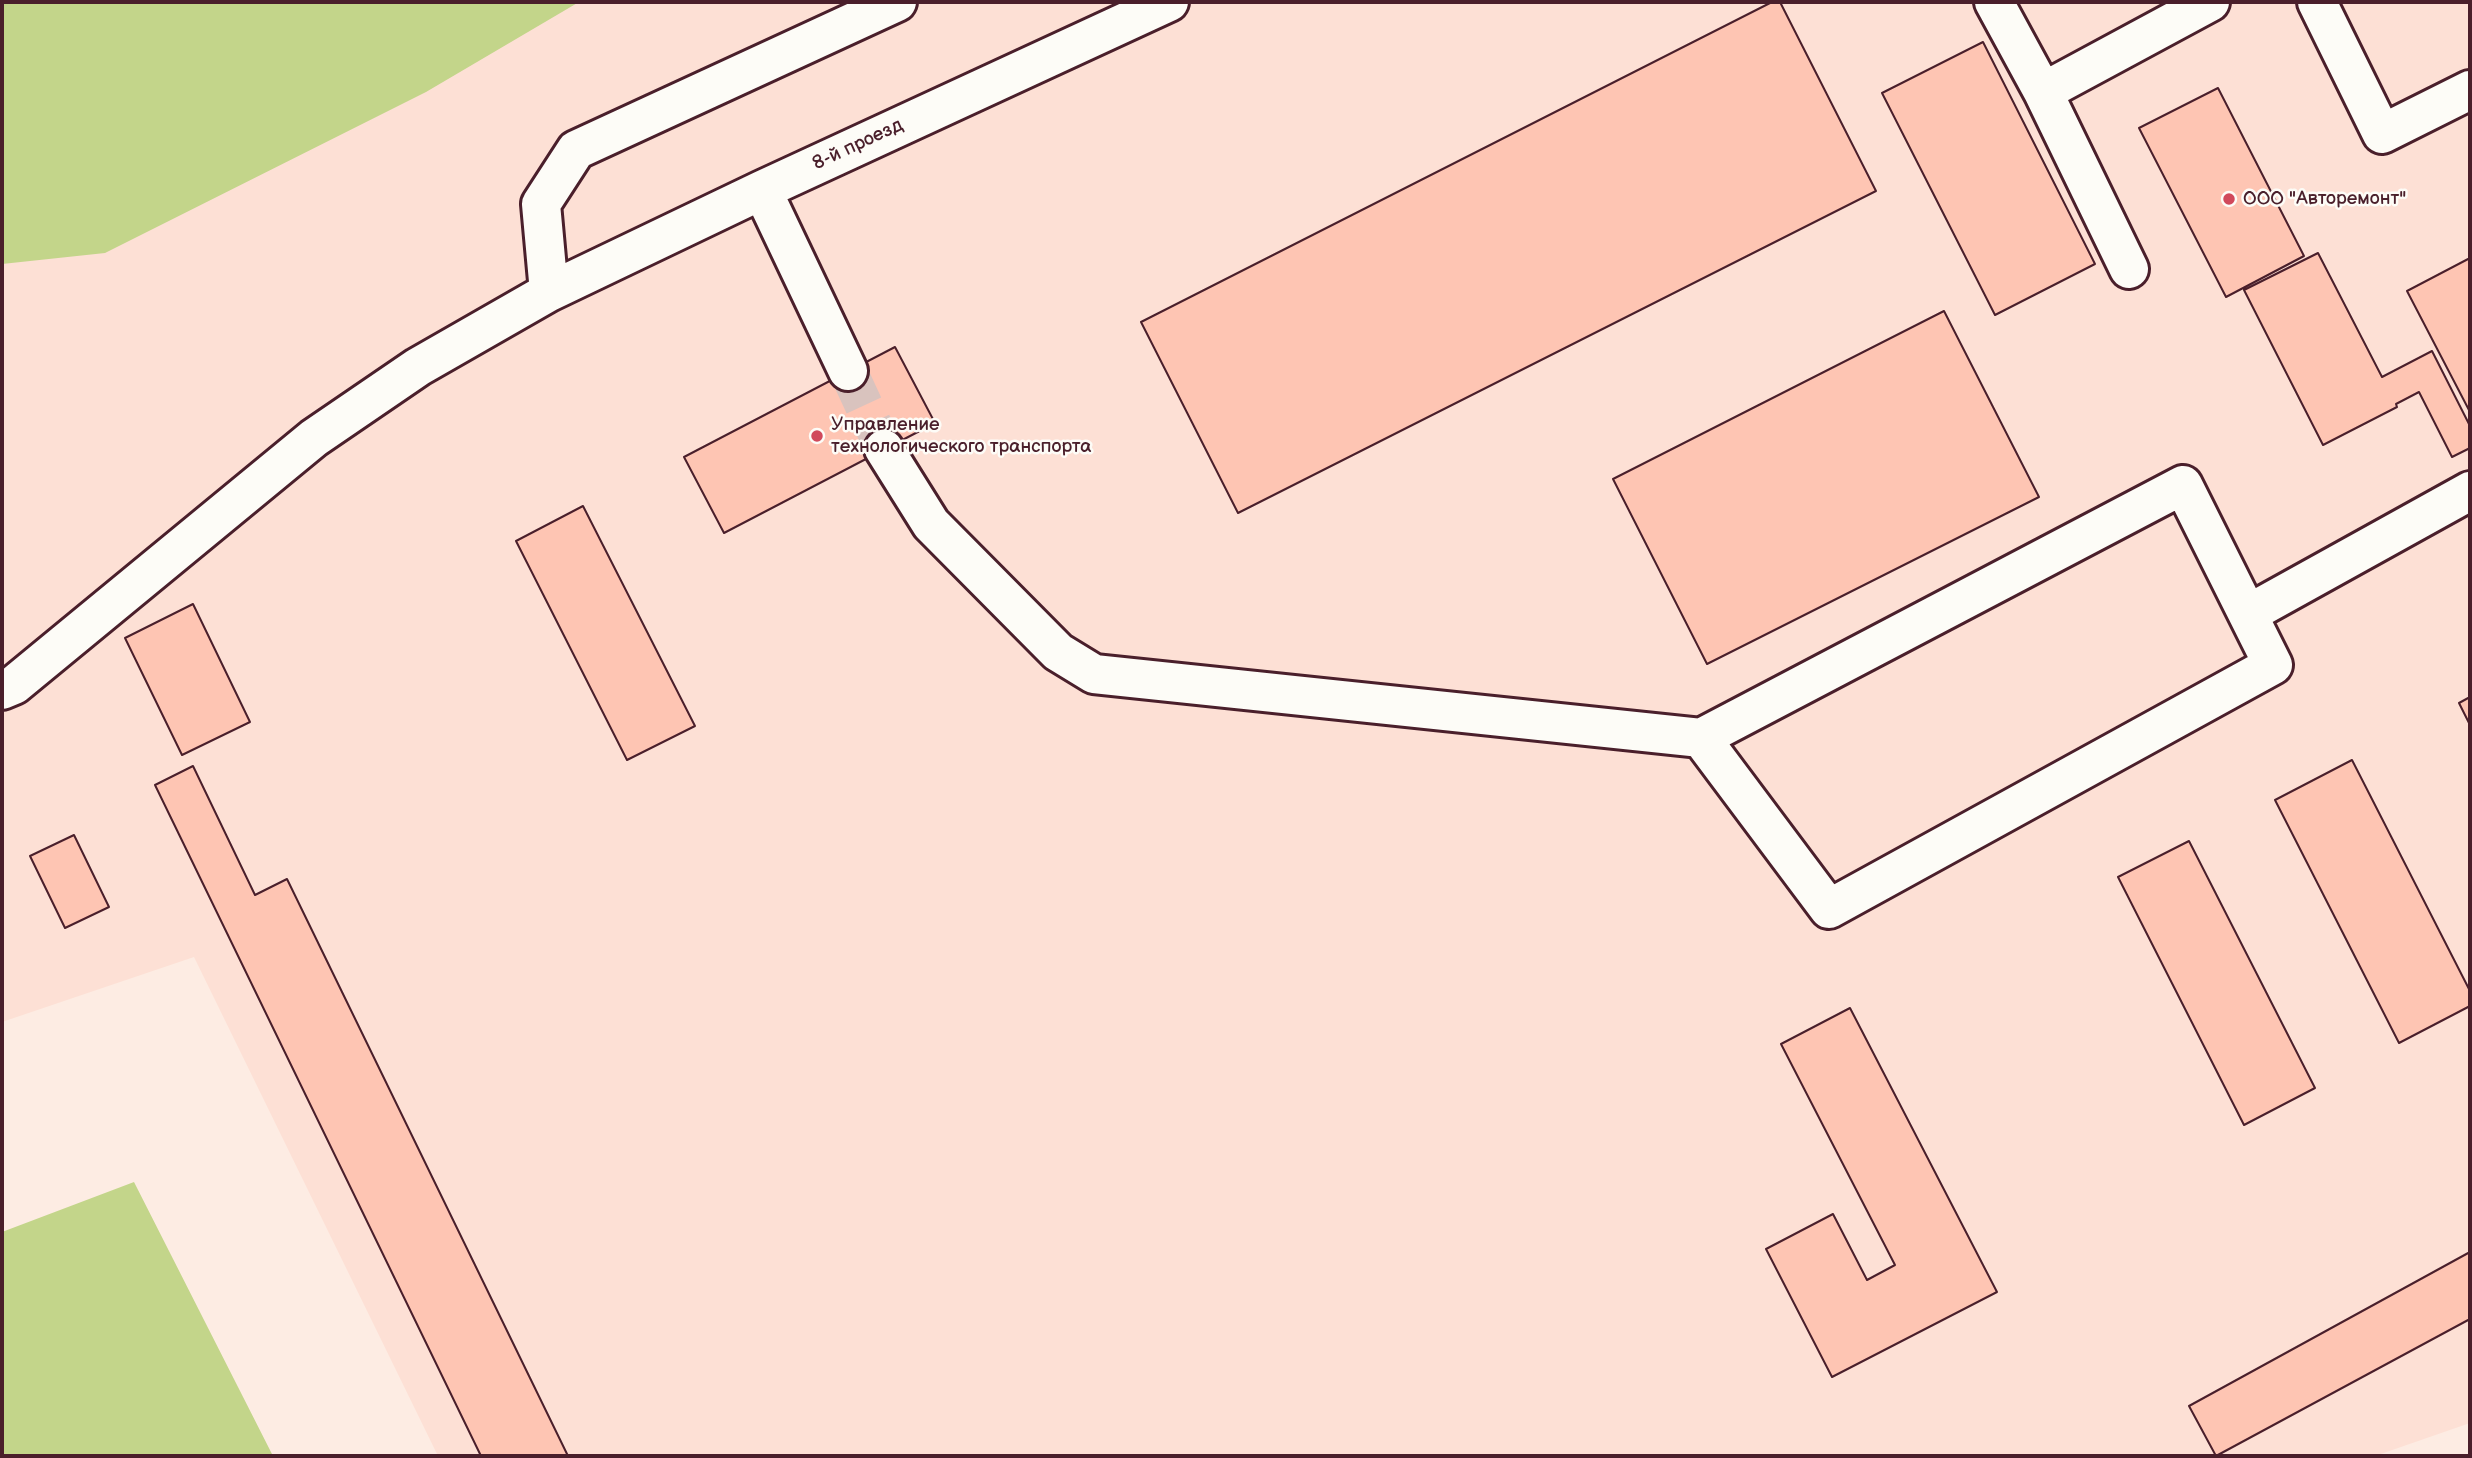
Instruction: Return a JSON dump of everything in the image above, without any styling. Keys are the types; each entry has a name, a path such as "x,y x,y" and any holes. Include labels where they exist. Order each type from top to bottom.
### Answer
{"street":[{"path":"549,292 541,204 576,150 897,2"},
{"name":"8-й проезд","path":"2,690 14,685 314,438 418,368 549,292 762,190 1169,2"},
{"path":"1994,2 2043,92 2129,269"},
{"path":"2043,92 2210,2"},
{"path":"2317,2 2382,134 2470,90"},
{"path":"762,190 848,371"},
{"path":"884,449 931,524 1058,652 1094,674 1701,738 2183,485 2273,665 1829,909 1701,738"},
{"path":"2248,614 2470,491"}],"shaded area":[{"path":"2,2 2470,2 2470,1423 2375,1456 438,1456 194,957 2,1022"}],"green space":[{"path":"2,2 579,2 426,92 105,253 2,264"},
{"path":"134,1182 273,1456 2,1456 2,1232"}],"building":[{"path":"1772,2 1780,2 1876,191 1238,513 1141,322"},
{"path":"1983,42 2095,264 1995,315 1882,93"},
{"path":"2218,88 2304,256 2226,297 2139,128"},
{"path":"2318,253 2382,377 2432,351 2470,426 2470,448 2452,457 2419,392 2396,404 2397,407 2323,445 2244,290"},
{"path":"2470,258 2470,412 2407,291"},
{"path":"1944,311 2039,497 1707,664 1613,479"},
{"name":"Управление технологического транспорта","path":"895,347 935,423 724,533 684,457"},
{"path":"583,506 695,726 627,760 516,541"},
{"path":"193,604 250,722 182,755 125,638"},
{"path":"2470,697 2470,725 2459,703"},
{"path":"2352,760 2470,991 2470,1006 2399,1043 2275,800"},
{"path":"193,766 255,895 287,879 568,1456 481,1456 155,785"},
{"path":"74,835 109,907 65,928 30,856"},
{"path":"2189,841 2315,1088 2244,1125 2118,877"},
{"path":"1850,1008 1997,1292 1832,1377 1766,1249 1833,1214 1867,1280 1895,1265 1781,1044"},
{"path":"2470,1252 2470,1319 2216,1456 2189,1406"}],"tunnel":[{"path":"848,371 884,449"}],"place":[{"name":"ООО \"Авторемонт\"","path":"2229,199"},
{"name":"Управление технологического транспорта","path":"817,436"}]}
